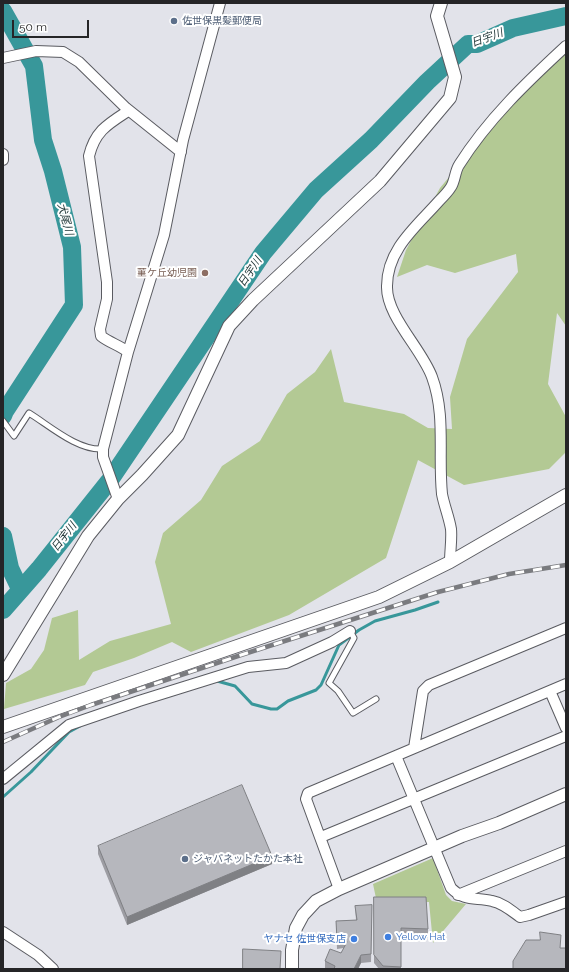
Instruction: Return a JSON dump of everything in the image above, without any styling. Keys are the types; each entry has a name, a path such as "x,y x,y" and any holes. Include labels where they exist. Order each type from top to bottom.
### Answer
{"street":[{"path":"117,495 103,453 128,352 164,235 181,152 220,3"},
{"path":"3,675 88,536 117,495 142,476 178,435 229,326 253,300 380,181 450,98 455,77 437,16 440,3"},
{"path":"450,562 451,530 442,494 442,426 433,377 398,318 388,295 388,268 394,255 411,229 429,212 451,187 458,166 489,123 532,76 566,46"},
{"path":"3,58 36,51 63,52 79,62 128,111 181,152"},
{"path":"128,111 100,130 92,144 89,156 107,282 107,299 100,329 101,336 110,343 118,344 128,352"},
{"path":"3,154 3,160"},
{"path":"3,727 184,663 345,610 379,597 450,562 566,495"},
{"path":"414,748 423,691 429,685 566,628"},
{"path":"3,779 69,725 139,701 248,667 286,663 332,642 352,635"},
{"path":"339,889 306,799 308,793 566,684"},
{"path":"550,691 566,728"},
{"path":"321,837 566,736"},
{"path":"396,756 451,888 458,895 473,900 493,901 502,904 520,917 566,902"},
{"path":"292,969 292,950 296,928 303,916 316,902 339,889 462,836 499,823 566,794"},
{"path":"458,895 566,851"},
{"path":"3,932 38,954 53,969"}],"lane":[{"path":"3,421 14,436 29,413 79,445 103,453"},
{"path":"352,635 329,682 338,691 352,712 376,699"}],"green space":[{"path":"566,44 566,326 557,313 548,384 566,417 566,452 549,469 464,485 418,460 386,558 289,615 191,652 172,642 134,658 93,672 85,685 4,709 6,683 31,669 44,650 52,618 78,610 79,660 110,641 171,624 155,562 163,533 201,500 222,466 260,441 287,394 315,372 331,349 344,402 404,414 428,428 452,429 450,397 467,339 518,272 516,254 455,273 427,265 397,277 406,250 440,188 548,57"},
{"path":"433,858 446,895 452,901 466,904 433,943 429,902 377,903 373,884"}],"building":[{"name":"ジャパネットたかた本社","path":"242,785 272,856 127,917 98,846"},
{"name":"Yellow Hat","path":"374,897 426,897 428,929 401,928 401,967 383,966 374,955"},
{"name":"ヤナセ 佐世保支店","path":"372,905 371,954 361,955 354,969 334,969 335,966 325,961 330,949 341,953 347,942 346,940 337,940 336,921 357,920 355,906"},
{"path":"540,932 561,935 560,948 566,948 566,969 513,969 513,961 526,940 540,940"},
{"path":"243,949 281,951 280,969 243,969"}],"waterway":[{"name":"犬尾川","path":"3,11 34,66 43,140 53,171 72,247 74,305 3,416"},
{"name":"日宇川","path":"3,610 39,569 110,480 263,253 316,190 371,140 427,82 468,44 477,44 513,28 566,16"},
{"name":"犬尾川","path":"3,536 10,568 20,589"},
{"path":"217,681 235,686 252,704 277,709 288,701 316,690 321,685 339,645 359,630 375,621 438,602"},
{"path":"3,797 31,772 69,732 80,726"}],"railway":[{"path":"3,742 59,717 91,705 438,592 509,574 566,565"}],"place":[{"name":"佐世保黒髪郵便局","path":"174,21"},
{"name":"菫ケ丘幼児園","path":"205,273"},
{"name":"ジャパネットたかた本社","path":"185,859"},
{"name":"Yellow Hat","path":"388,937"},
{"name":"ヤナセ 佐世保支店","path":"354,939"}]}
